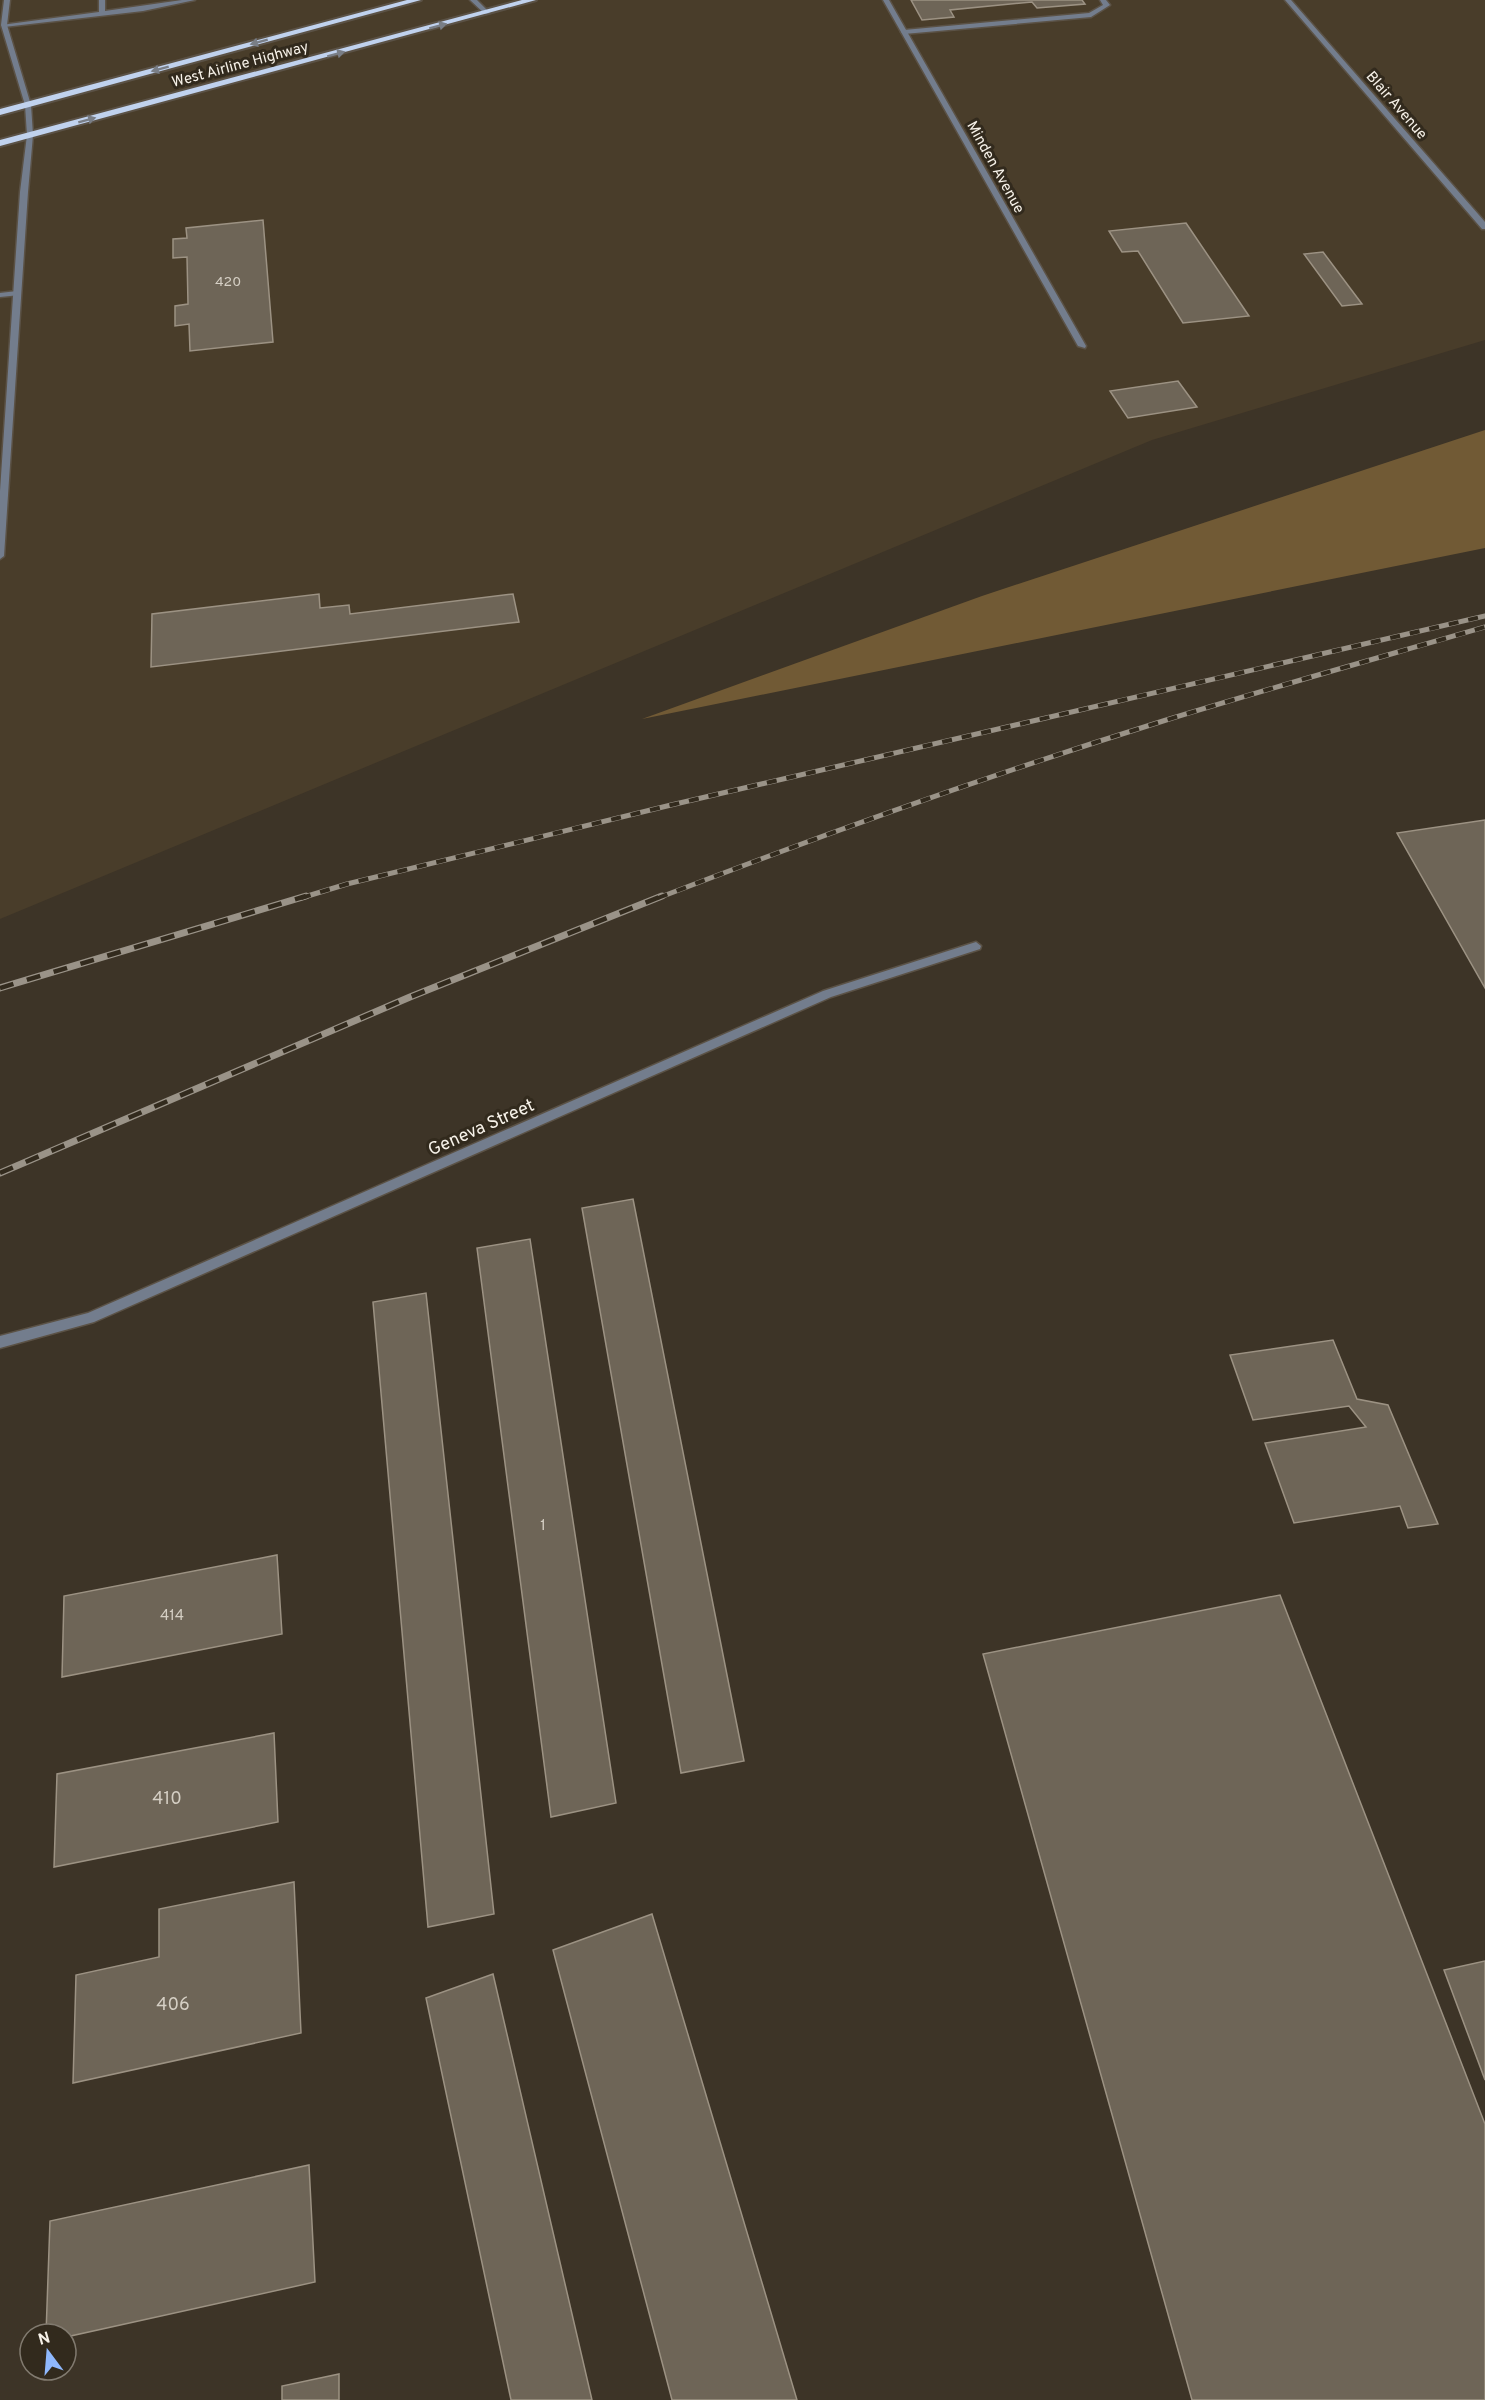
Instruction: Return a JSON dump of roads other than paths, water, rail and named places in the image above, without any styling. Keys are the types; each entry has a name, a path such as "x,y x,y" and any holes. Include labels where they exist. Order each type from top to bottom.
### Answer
{"highway":[{"name":"West Airline Highway","path":"0,112 417,0"},
{"name":"West Airline Highway","path":"0,143 532,0"}],"street":[{"path":"0,556 30,135 28,105 4,25 7,0"},
{"path":"102,0 102,14"},
{"path":"4,25 102,14 192,0"},
{"path":"473,0 487,13"},
{"name":"Minden Avenue","path":"886,0 1082,346"},
{"path":"904,32 1091,15 1107,5 1103,0"},
{"name":"Blair Avenue","path":"1288,0 1485,227"},
{"path":"0,295 17,294"},
{"name":"Geneva Street","path":"0,1342 90,1318 827,994 976,946"}],"railway":[{"path":"301,898 347,884 671,805 1485,616"},
{"path":"658,898 972,783 1099,741 1485,627"},
{"path":"0,988 306,896"},
{"path":"0,1173 410,997 662,896"}]}
